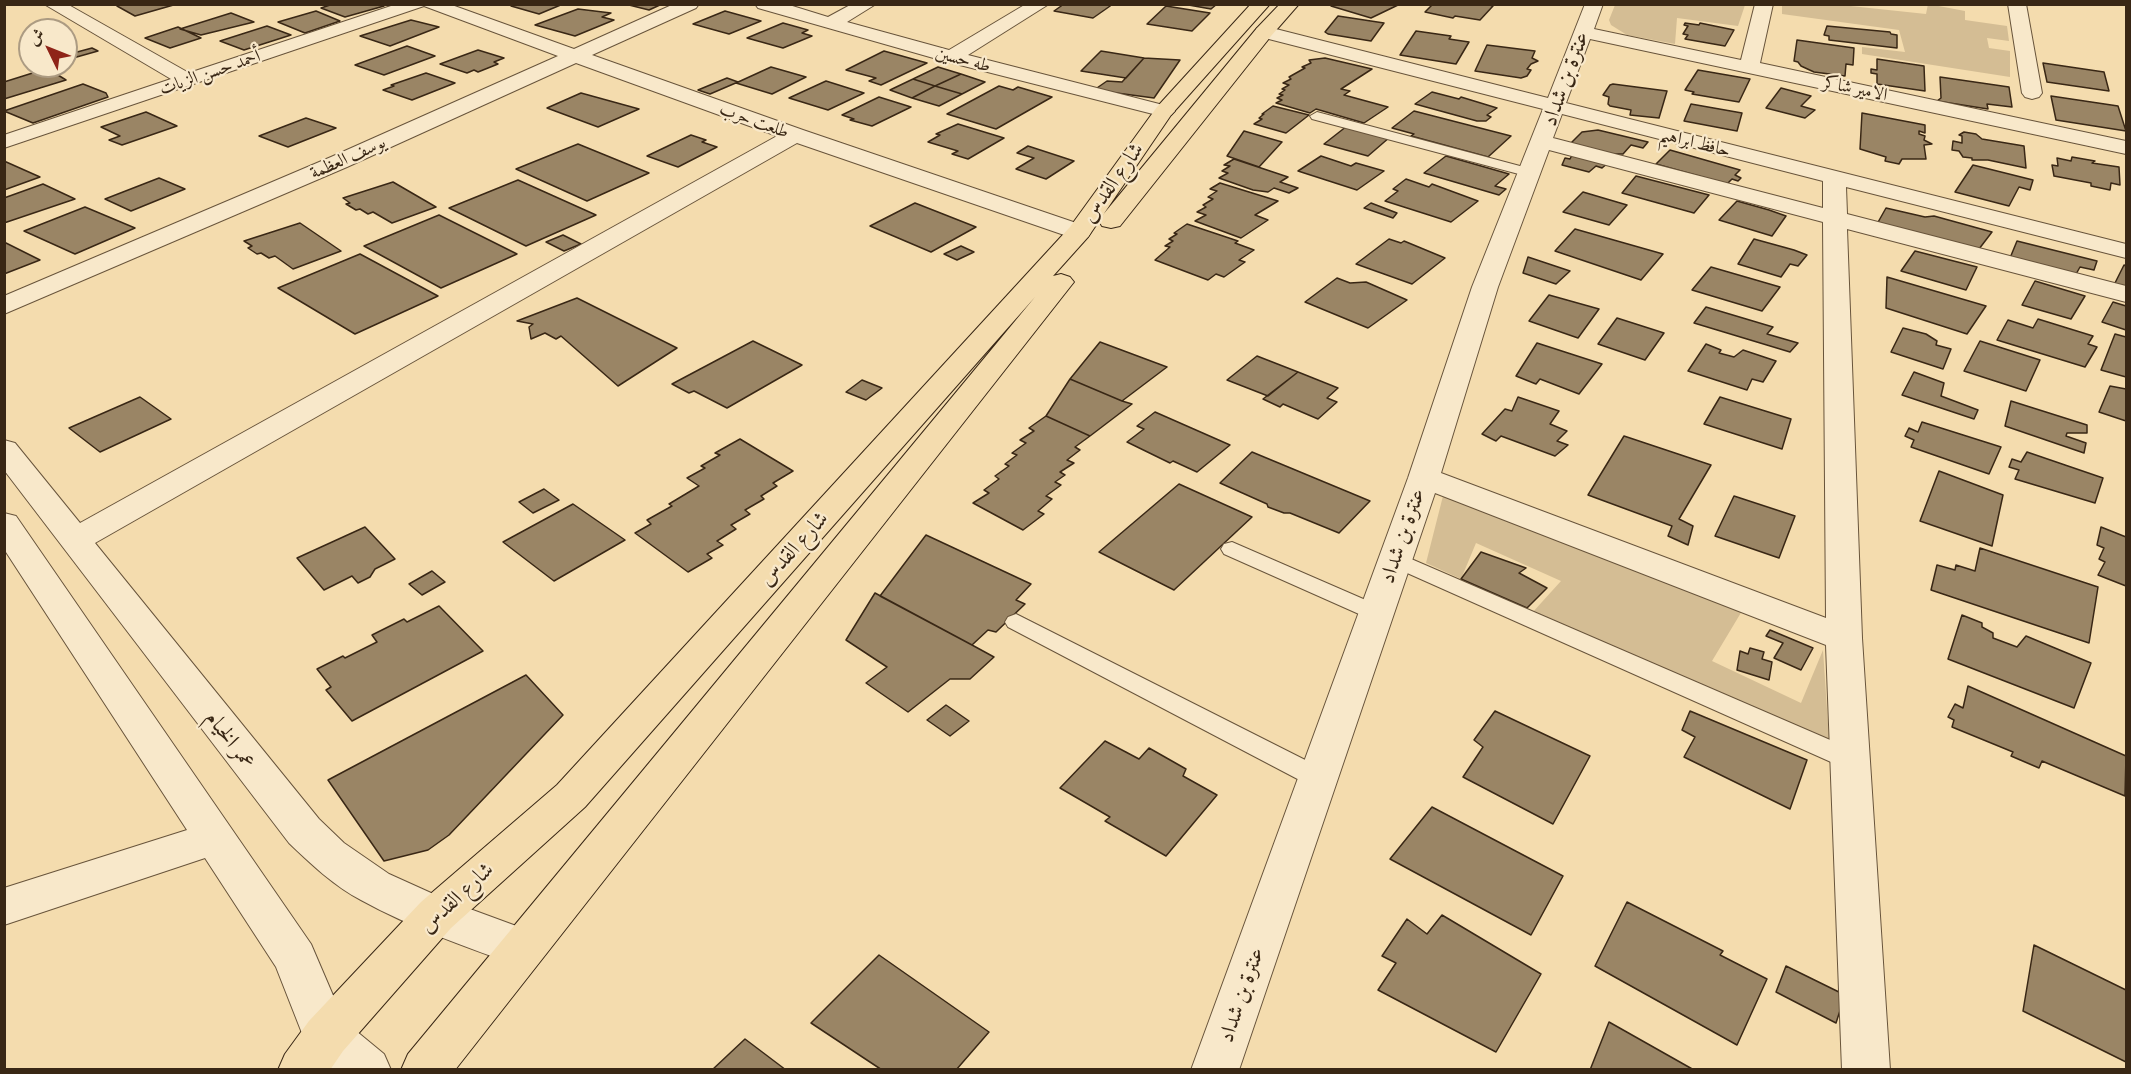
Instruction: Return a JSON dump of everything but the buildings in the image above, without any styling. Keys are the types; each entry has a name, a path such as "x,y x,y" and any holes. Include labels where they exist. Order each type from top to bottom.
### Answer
{"main road":[{"path":"425,1070 1262,18 1290,4"},
{"name":"شارع القدس","path":"302,1070 326,1036 436,915 571,796 1079,232 1164,111 1262,18"}],"street":[{"path":"53,4 188,81"},
{"name":"أحمد حسن الزيات","path":"4,142 416,4"},
{"name":"طلعت حرب","path":"431,4 795,135 1079,232"},
{"name":"يوسف العظمة","path":"4,306 318,172 690,4"},
{"name":"طه حسين","path":"764,4 951,57 1164,111"},
{"path":"830,23 867,4"},
{"path":"951,57 1040,4"},
{"path":"1749,67 1764,4"},
{"path":"2017,4 2032,93"},
{"name":"حافظ ابراهيم","path":"1262,18 1554,107 2127,251"},
{"name":"الامير شاكر","path":"1588,18 1749,67 2127,147"},
{"name":"عنترة بن شداد","path":"1215,1070 1424,478 1485,287 1588,18"},
{"path":"75,540 795,135"},
{"path":"1542,142 2127,294"},
{"path":"1834,178 1844,638 1866,1070"},
{"name":"عمر الخيام","path":"10,464 75,540 304,831 329,855 374,887 436,915 522,948"},
{"path":"1424,478 1844,638"},
{"path":"4,523 295,958 326,1036 367,1070"},
{"path":"4,907 214,838"}],"lane":[{"path":"1317,116 1530,172"},
{"path":"1232,549 1376,613"},
{"path":"1395,559 1849,759"},
{"path":"1016,622 1318,778"}],"shaded area":[{"path":"1615,4 1745,5 1738,26 1677,18 1675,44 1627,35 1611,25 1609,20"},
{"path":"1928,4 1965,11 1965,20 2007,26 2009,41 1987,38 1989,48 2010,51 2010,77 1862,54 1862,47 1905,52 1899,30 1782,14 1782,5 1841,5 1926,14"},
{"path":"1444,492 1742,611 1712,661 1801,703 1823,650 1829,739 1532,613 1561,581 1476,543 1461,579 1426,563"}]}
